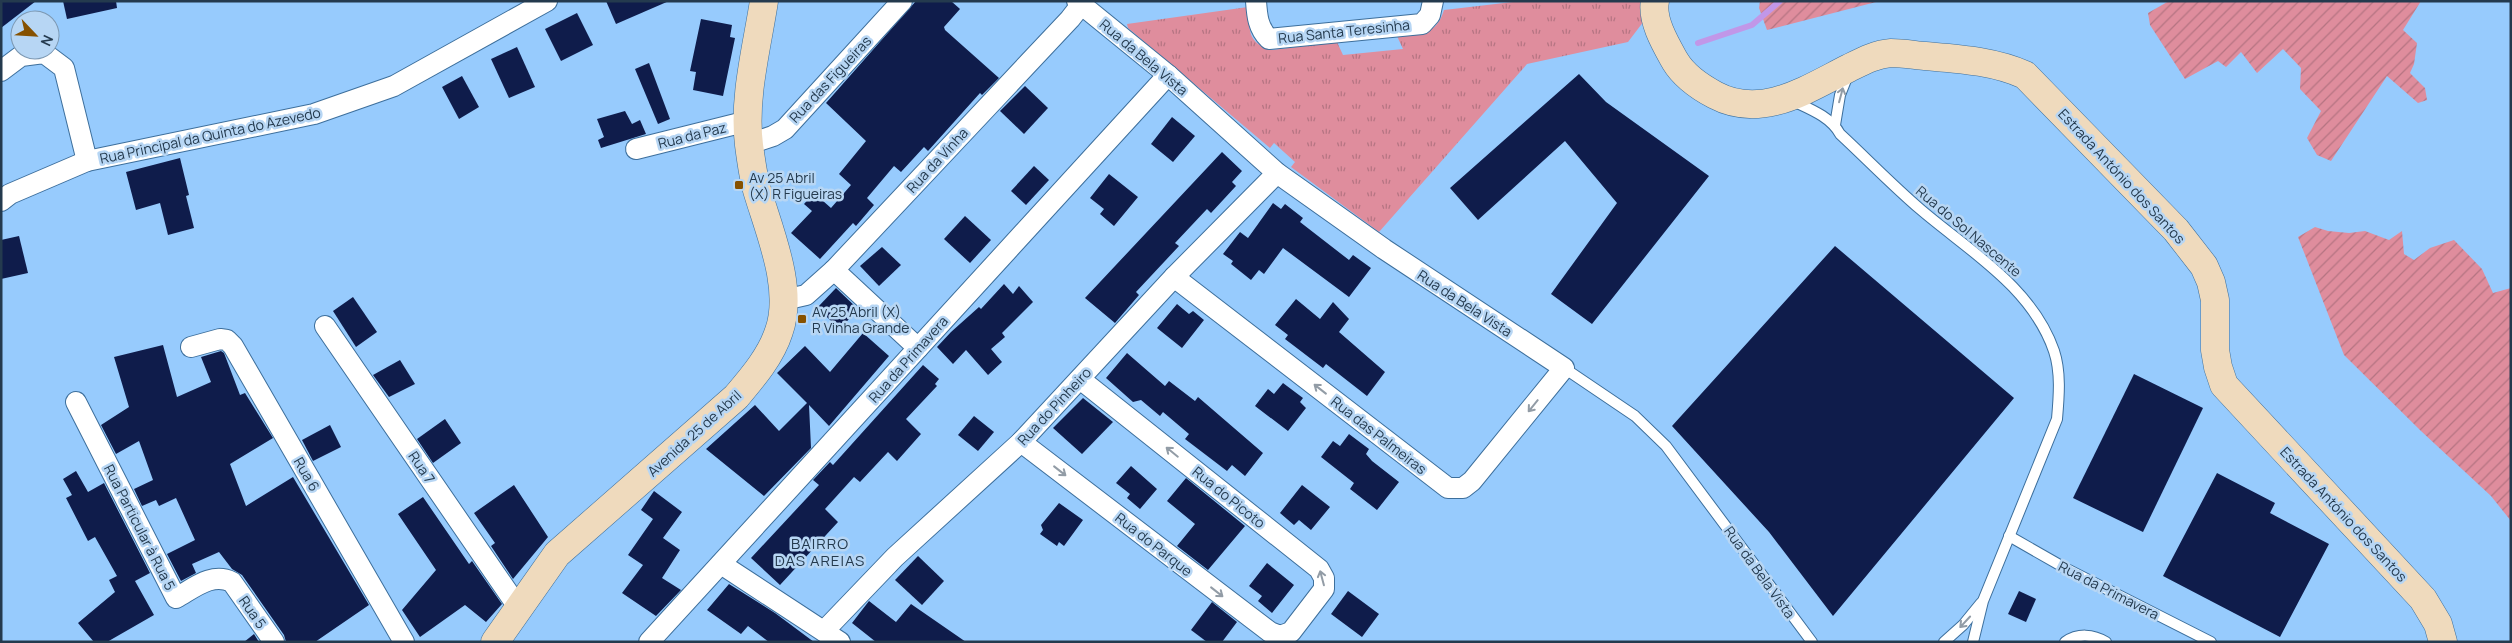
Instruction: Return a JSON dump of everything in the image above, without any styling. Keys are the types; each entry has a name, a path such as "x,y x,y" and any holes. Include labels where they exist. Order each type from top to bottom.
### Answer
{"street":[{"name":"Rua Principal da Quinta do Azevedo","path":"1,201 10,194 87,161 314,114 394,86 548,1"},
{"name":"Avenida 25 de Abril","path":"495,642 556,554 736,398 771,350 780,330 784,300 779,266 757,189 749,132 751,87 764,1"},
{"name":"Rua das Figueiras","path":"749,132 773,136 784,129 902,1"},
{"name":"Rua Santa Teresinha","path":"1256,1 1262,32 1269,39 1422,24 1430,16 1433,1"},
{"name":"Estrada António dos Santos","path":"1655,1 1654,8 1665,43 1678,66 1700,88 1726,101 1755,106 1787,98 1872,57 1892,53 1965,59 2010,68 2025,76 2038,87 2176,230 2204,266 2211,282 2215,300 2215,350 2224,385 2423,599 2438,624 2443,642"},
{"name":"Rua da Bela Vista","path":"1081,3 1168,75 1277,173 1384,249 1564,368"},
{"name":"Rua da Vinha","path":"784,300 806,295 834,270 1081,3"},
{"name":"Rua Principal da Quinta do Azevedo","path":"1,71 21,56 44,53 64,68 87,161"},
{"name":"Rua da Primavera","path":"649,642 1168,75"},
{"name":"Rua da Paz","path":"636,149 749,132"},
{"name":"Rua do Pinheiro","path":"832,636 895,557 1022,442 1174,277 1277,173"},
{"path":"834,270 918,348"},
{"name":"Rua das Palmeiras","path":"1174,277 1448,488 1463,488 1472,481 1564,368"},
{"name":"Rua 7","path":"325,326 518,607"},
{"name":"Rua 6","path":"191,347 220,339 227,340 233,346 404,642"},
{"name":"Rua do Picoto","path":"1080,379 1319,569 1324,578 1324,589 1291,632"},
{"name":"Rua Particular à Rua 5","path":"76,402 176,598 214,578 223,577 232,582"},
{"name":"Rua do Parque","path":"1022,442 1270,632 1280,636 1291,632"},
{"path":"722,564 832,636"},
{"name":"Rua 5","path":"232,582 274,642"}],"lane":[{"path":"1835,125 1840,95 1851,67"},
{"name":"Rua do Sol Nascente","path":"1787,98 1812,110 1835,125 1840,134 1919,208 2015,287 2040,318 2055,352 2060,387 2057,419 1983,601"},
{"name":"Rua da Bela Vista","path":"1564,368 1634,416 1666,446 1812,642"},
{"name":"Rua da Primavera","path":"2009,536 2065,568 2211,642"},
{"path":"1944,642 1963,625 1983,601"},
{"path":"1973,642 1983,601"},
{"path":"2065,642 2072,637 2086,635 2106,642"}],"green space":[{"path":"1521,1 1648,1 1647,17 1628,42 1527,64 1379,232 1291,167 1295,162 1274,143 1270,148 1128,28 1127,24 1248,7 1251,34 1264,47 1272,50 1337,42 1343,55 1403,49 1397,36 1426,32 1432,29 1437,25 1444,10"},
{"path":"1760,1 1880,1 1767,30 1759,8"},
{"path":"2169,1 2421,1 2403,30 2417,43 2414,64 2410,73 2425,88 2427,100 2418,103 2387,76 2331,161 2317,155 2307,138 2321,111 2300,89 2301,68 2283,49 2257,73 2241,52 2226,67 2218,61 2185,79 2150,25 2148,13"},
{"path":"2315,227 2328,231 2349,233 2365,231 2389,240 2402,231 2404,254 2414,260 2430,248 2454,240 2482,269 2493,293 2511,288 2511,521 2491,496 2421,431 2344,355 2298,237"}],"building":[{"path":"1,1 36,1 24,10 10,10 10,21 1,28"},
{"path":"63,1 116,1 117,8 67,19"},
{"path":"606,1 669,1 616,24"},
{"path":"916,1 951,1 960,9 944,27 945,30 999,78 982,95 980,93 928,151 924,147 901,172 894,166 867,198 874,205 856,226 853,223 820,259 791,233 812,211 804,204 814,193 831,208 851,185 839,174 866,141 826,103"},
{"path":"577,13 593,45 561,61 545,29"},
{"path":"701,19 732,25 730,37 735,38 723,96 693,90 696,72 690,71"},
{"path":"517,47 535,87 509,98 491,59"},
{"path":"649,63 670,119 658,124 635,69"},
{"path":"1579,74 1606,102 1709,176 1592,324 1551,294 1617,203 1565,141 1478,220 1450,188"},
{"path":"462,76 479,107 459,119 442,87"},
{"path":"1025,86 1048,108 1024,134 1000,111"},
{"path":"625,111 632,124 640,120 646,134 601,148 598,140 604,137 597,119"},
{"path":"1172,117 1195,136 1173,162 1151,144"},
{"path":"1222,152 1242,171 1232,182 1236,186 1211,213 1207,209 1175,243 1179,246 1136,292 1139,295 1115,323 1085,298"},
{"path":"180,158 189,195 186,196 194,228 168,235 160,203 136,210 126,172"},
{"path":"1034,166 1049,180 1026,205 1011,191"},
{"path":"1109,174 1138,197 1114,226 1100,214 1104,209 1090,198"},
{"path":"1273,203 1281,209 1285,204 1303,218 1300,222 1349,260 1353,255 1371,268 1349,297 1283,248 1264,274 1259,270 1251,280 1231,264 1233,261 1223,254 1240,232 1248,238"},
{"path":"965,216 991,240 970,263 944,239"},
{"path":"19,236 28,273 1,279 1,240"},
{"path":"1835,246 2014,398 1833,616 1769,532 1672,426"},
{"path":"882,247 901,265 879,286 860,266"},
{"path":"1004,284 1013,294 1019,286 1033,302 1002,333 1005,337 991,349 1002,362 988,375 966,350 953,364 937,347 979,307 981,309"},
{"path":"836,288 858,309 840,329 817,308"},
{"path":"353,297 377,332 356,347 333,311"},
{"path":"1296,299 1320,319 1333,302 1349,319 1339,332 1385,372 1367,396 1326,364 1323,368 1285,339 1288,335 1275,325"},
{"path":"1177,304 1189,314 1193,311 1204,320 1182,348 1157,328"},
{"path":"863,333 889,356 829,426 809,405 811,448 764,496 706,449 755,405 779,431 807,403 777,373 805,346 830,372"},
{"path":"163,345 177,397 211,382 201,357 221,351 224,353 240,395 245,393 273,438 230,464 246,506 293,477 369,605 315,642 286,642 284,635 242,575 232,569 219,552 192,564 196,573 181,581 167,554 195,540 176,498 159,506 156,500 142,506 134,489 153,480 139,441 116,454 101,425 129,407 114,357"},
{"path":"1127,353 1165,386 1169,381 1195,401 1198,397 1263,453 1245,476 1232,465 1227,471 1185,439 1189,434 1163,412 1160,416 1141,400 1133,402 1106,378"},
{"path":"400,360 415,384 389,397 373,375"},
{"path":"923,365 939,379 935,384 937,386 906,419 921,434 897,461 888,452 860,482 854,477 825,509 838,522 780,585 751,558 819,485 813,480 830,462 833,465"},
{"path":"2134,374 2203,408 2143,532 2073,498"},
{"path":"1283,383 1303,398 1300,402 1306,408 1288,431 1255,406 1268,389 1274,394"},
{"path":"1083,398 1113,422 1082,454 1053,428"},
{"path":"974,416 994,432 978,451 958,435"},
{"path":"445,419 461,443 433,463 417,439"},
{"path":"330,425 341,447 313,461 302,440"},
{"path":"1349,434 1369,449 1366,454 1372,461 1399,482 1377,510 1350,489 1354,483 1321,457 1333,441 1340,446"},
{"path":"1131,466 1157,489 1140,509 1127,498 1130,494 1116,483"},
{"path":"76,471 88,492 104,483 150,573 135,581 154,615 107,642 94,642 78,623 115,592 109,580 117,576 95,537 88,541 66,498 72,495 63,479"},
{"path":"2217,473 2275,503 2270,513 2329,544 2280,637 2163,576"},
{"path":"1186,478 1245,526 1208,570 1177,546 1195,524 1167,501"},
{"path":"514,485 548,537 513,579 491,546 495,543 474,513"},
{"path":"1302,485 1330,507 1311,530 1299,520 1294,525 1280,513"},
{"path":"654,491 682,512 663,538 680,550 662,578 681,590 656,616 622,593 643,565 628,555 653,519 641,510"},
{"path":"423,497 469,564 472,561 502,604 486,622 465,605 420,637 402,610 436,570 398,514"},
{"path":"1059,503 1083,520 1064,546 1059,542 1057,546 1040,534 1043,530 1041,525"},
{"path":"918,556 944,581 922,605 895,580"},
{"path":"1267,563 1294,585 1272,613 1258,601 1262,596 1249,586"},
{"path":"729,584 775,613 814,642 769,642 748,626 741,634 707,610"},
{"path":"1348,591 1379,614 1362,637 1331,614"},
{"path":"2019,591 2036,599 2026,622 2008,614"},
{"path":"869,601 896,622 911,604 966,642 876,642 852,623"},
{"path":"1212,602 1237,622 1222,642 1207,642 1191,630"},
{"path":"254,634 259,642 244,642"}],"waterway":[{"path":"1698,43 1752,25 1780,1"}],"place":[{"name":"Av 25 Abril (X) R Figueiras","path":"739,185"},
{"name":"Av 25 Abril (X) R Vinha Grande","path":"802,319"}],"district":[{"name":"BAIRRO DAS AREIAS","path":"820,552"}]}
